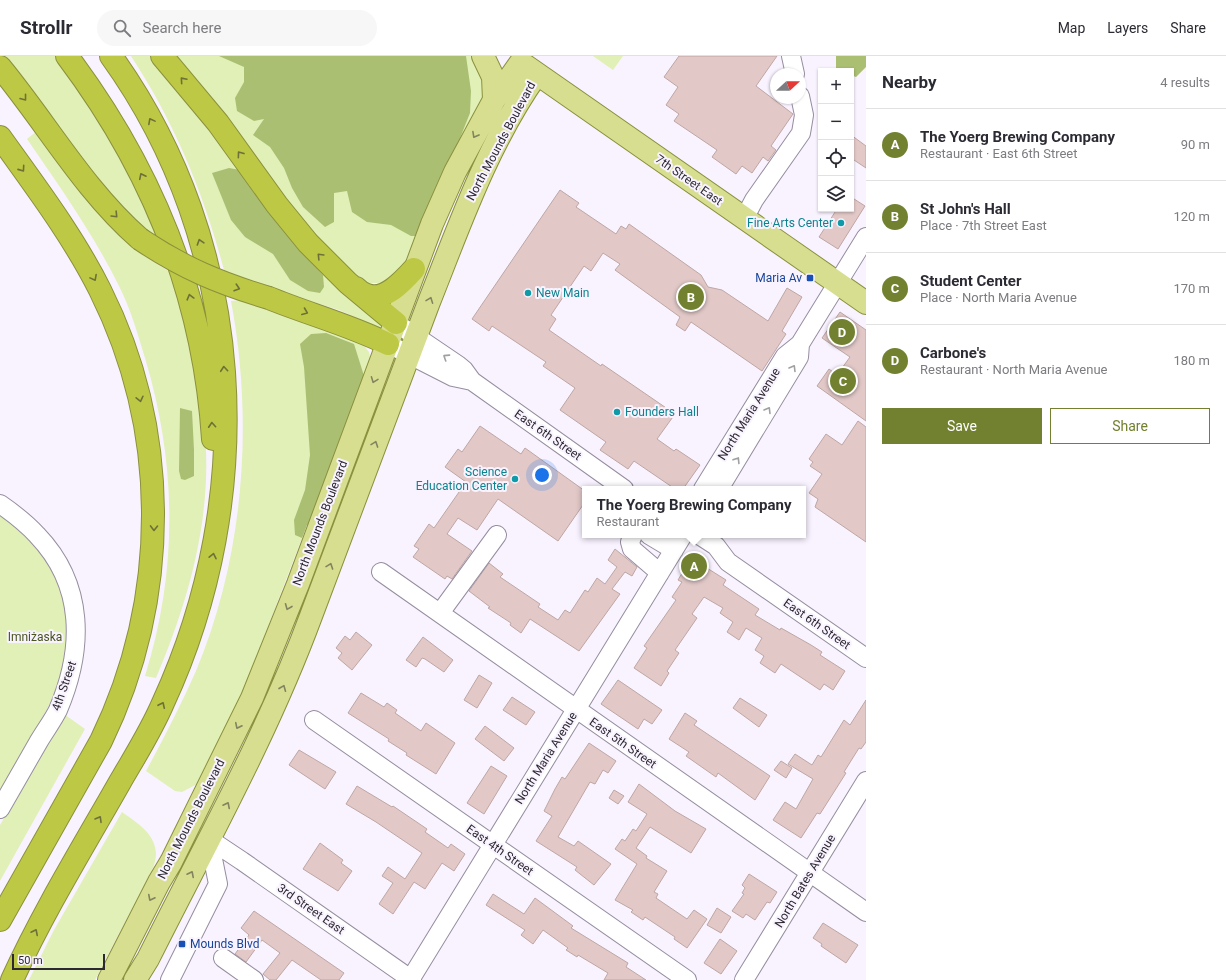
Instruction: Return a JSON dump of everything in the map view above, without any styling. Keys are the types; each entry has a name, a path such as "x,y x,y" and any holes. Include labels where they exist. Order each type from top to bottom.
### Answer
{"highway":[{"path":"67,56 107,115 138,169 163,222 186,285 200,341 209,390 219,520"},
{"path":"12,980 38,927 162,706 177,672 197,617 214,551 226,457 226,400 220,334 211,284 192,218 172,165 148,116 110,56"},
{"path":"162,56 218,123 293,226 313,249 348,284 396,323"},
{"path":"0,67 31,106 95,193 140,239 178,264 224,284 269,298 357,330 388,344"},
{"path":"0,137 75,246 100,289 117,327 130,364 144,418 152,473 154,528 145,611 139,639 122,692 101,741 0,920"},
{"path":"348,284 368,296 380,295 398,286 414,269"}],"main road":[{"path":"483,56 493,77 494,100"},
{"name":"North Mounds Boulevard","path":"109,980 171,862 252,698 298,584 396,323 414,269 455,172 494,100 523,64"},
{"name":"North Mounds Boulevard","path":"135,980 148,959 280,695 474,186 524,92 523,64"},
{"name":"7th Street East","path":"523,64 866,303"},
{"path":"188,826 209,839"}],"street":[{"path":"791,56 794,68"},
{"path":"744,219 754,200 801,133 804,115 802,104"},
{"name":"North Maria Avenue","path":"705,486 785,356 800,344 866,237"},
{"name":"East 6th Street","path":"396,323 412,346 456,379 472,381 620,486"},
{"name":"East 6th Street","path":"388,344 412,346"},
{"name":"North Maria Avenue","path":"721,486 799,358 800,344"},
{"name":"4th Street","path":"0,504 37,534 57,562 73,606 76,640 71,672 58,710 0,809"},
{"path":"440,614 497,534"},
{"path":"632,538 630,542 632,549 660,573"},
{"path":"661,538 678,542"},
{"name":"East 6th Street","path":"688,538 692,544 711,556 728,562 866,658"},
{"name":"East 6th Street","path":"704,538 716,546 728,562"},
{"name":"North Maria Avenue","path":"411,980 678,542"},
{"name":"East 5th Street","path":"381,572 866,912"},
{"name":"East 4th Street","path":"314,720 686,980"},
{"name":"North Bates Avenue","path":"744,980 866,781"},
{"path":"170,980 218,884 209,839"},
{"name":"3rd Street East","path":"209,839 411,980"},
{"path":"223,958 254,980"}],"green space":[{"path":"0,56 58,56 115,141 164,245 124,212"},
{"path":"131,56 150,56 189,102 305,255 344,294 383,323 382,329 339,310 225,274 208,216 187,161 161,107"},
{"path":"174,56 471,56 477,62 486,93 412,259 384,283 363,283 343,267 297,214 222,110"},
{"path":"219,56 466,56 471,91 470,113 421,236 411,236 391,225 367,222 352,212 347,191 334,193 334,222 325,227 303,207 292,188 284,168 270,147 253,135 264,119 254,121 237,111 235,98 244,82 244,67"},
{"path":"593,56 623,56 613,70"},
{"path":"836,56 866,56 866,67 856,77 854,76 854,68 836,68"},
{"path":"37,131 82,192 115,230 154,262 176,275 204,424 206,489 202,522 189,585 168,648 156,678 145,676 156,637 163,597 168,557 169,517 168,478 156,398 137,332 128,305 120,288 88,230 27,139"},
{"path":"229,168 240,170 305,255 323,275 324,287 320,293 308,291 290,280 273,254 245,237 231,220 212,173"},
{"path":"242,300 361,342 369,352 371,363 311,523 307,525 244,689 199,783 182,792 175,791 146,771 196,671 212,627 225,582 234,536 240,489 243,441 242,394 238,347 231,301"},
{"path":"326,333 354,344 365,379 311,523 307,525 302,538 295,535 294,520 305,490 310,455 304,367 300,344 311,334"},
{"path":"180,408 192,411 194,476 185,480 181,479 179,471"},
{"name":"Imniżaska","path":"0,513 29,536 56,572 67,603 71,637 61,684 0,792"},
{"path":"64,714 85,729 0,881 0,825"},
{"path":"122,812 143,828 149,835 156,849 156,858 153,868 95,980 29,980 54,930"}],"building":[{"path":"679,56 777,56 756,86 770,97 770,104 780,104 793,114 771,146 776,150 768,161 763,157 752,173 742,166 736,174 712,157 717,150 674,121 679,114 666,105 678,87 664,77"},
{"path":"854,137 866,146 866,168 854,160"},
{"path":"560,190 579,203 576,207 616,234 621,226 626,229 629,224 701,275 708,287 722,290 768,321 787,288 802,297 782,331 786,334 762,371 691,322 685,331 676,325 680,317 615,270 620,264 603,253 591,271 584,266 551,315 556,319 549,330 675,414 657,439 674,451 676,449 700,465 685,486 671,486 634,461 628,469 600,450 606,442 560,410 575,388 543,366 546,362 492,326 489,331 472,319"},
{"name":"Fine Arts Center","path":"854,199 865,206 838,249 819,237 835,212 854,212"},
{"path":"840,312 866,330 866,421 817,386 829,369 837,375 850,357 822,338"},
{"path":"858,421 866,427 866,542 815,507 818,499 809,493 822,474 810,466 813,462 809,459 826,434 842,445"},
{"name":"Science Education Center","path":"480,426 521,454 525,448 582,489 582,506 558,541 498,499 477,530 458,518 447,534 472,551 452,579 447,576 445,579 413,557 419,549 414,546 429,524 434,528 466,482 445,467 458,449 462,452"},
{"path":"615,549 637,567 632,576 625,572 612,589 620,594 579,651 530,619 521,633 510,625 511,623 488,608 490,607 469,591 489,563 503,574 500,577 540,604 538,607 558,620 565,610 570,613 585,590 588,592 597,578 605,584 617,567 608,560"},
{"path":"691,558 726,580 723,585 759,609 755,615 780,630 781,628 811,645 822,652 820,655 845,671 833,690 824,684 820,690 781,664 775,673 760,663 764,656 755,650 762,638 746,628 739,640 727,632 733,622 720,613 723,608 704,597 692,614 697,618 675,650 679,653 667,671 669,673 661,686 634,668 647,648 644,646 676,600 672,597 682,582 678,580"},
{"path":"356,632 372,645 352,670 338,658 342,653 336,648 345,636 350,640"},
{"path":"423,637 453,660 444,672 422,658 416,667 406,660"},
{"path":"479,675 492,683 477,708 464,700"},
{"path":"618,680 662,710 652,724 644,719 638,729 601,704"},
{"path":"361,693 384,707 387,703 397,710 395,713 421,731 426,723 455,743 436,774 406,755 407,753 388,741 389,739 348,713"},
{"path":"512,697 535,712 526,725 503,710"},
{"path":"740,698 767,715 759,727 733,708"},
{"path":"866,700 866,742 861,749 859,748 844,772 846,773 820,814 817,813 801,838 773,820 785,802 796,809 813,779 788,764 795,754 812,765 818,755 821,757 844,720 850,725"},
{"path":"685,713 697,721 694,725 770,776 755,800 718,773 716,777 686,756 689,752 669,739"},
{"path":"485,726 514,748 504,761 475,739"},
{"path":"589,743 616,761 608,773 603,770 595,784 590,782 558,837 574,846 578,841 611,864 594,885 575,870 577,867 536,841 552,816 544,811 555,789 562,777 565,779"},
{"path":"299,750 336,772 325,789 289,765"},
{"path":"781,761 792,768 786,778 774,770"},
{"path":"491,766 507,776 484,814 467,803"},
{"path":"639,784 675,811 706,829 691,853 650,827 636,848 647,856 646,858 667,871 654,892 658,894 656,898 687,919 694,910 707,919 687,948 674,939 675,937 645,917 643,920 631,912 633,910 615,900 637,864 615,849 622,839 625,841 633,829 636,831 647,814 628,802"},
{"path":"357,786 392,807 393,806 427,829 425,832 448,848 451,844 465,854 454,871 442,863 425,889 414,882 393,914 379,904 393,883 382,876 388,867 405,879 422,853 346,804"},
{"path":"614,790 624,796 618,804 609,798"},
{"path":"320,843 343,860 341,863 352,871 338,891 303,869"},
{"path":"749,874 777,892 770,903 767,902 755,920 746,914 743,918 732,911 744,894 742,893 745,888 742,885"},
{"path":"493,894 524,914 535,898 573,926 571,928 628,963 626,967 646,980 604,980 608,973 578,955 577,957 566,950 568,948 543,930 533,944 521,935 525,930 486,905"},
{"path":"717,908 731,917 721,933 707,925"},
{"path":"254,911 344,973 339,980 321,980 292,960 276,980 270,980 263,974 280,953 262,940 246,962 235,954 249,935 241,928"},
{"path":"823,923 858,945 846,963 821,946 822,944 813,938"},
{"path":"720,939 737,951 721,974 704,963"}],"place":[{"name":"Fine Arts Center","path":"841,223"},
{"name":"Maria Av","path":"810,278"},
{"name":"New Main","path":"528,293"},
{"name":"St John's Hall","path":"691,297"},
{"name":"Carbone's","path":"842,332"},
{"name":"Student Center","path":"843,381"},
{"name":"Founders Hall","path":"617,412"},
{"name":"Science Education Center","path":"515,479"},
{"name":"The Yoerg Brewing Company","path":"694,566"},
{"name":"Mounds Blvd","path":"182,944"}]}
